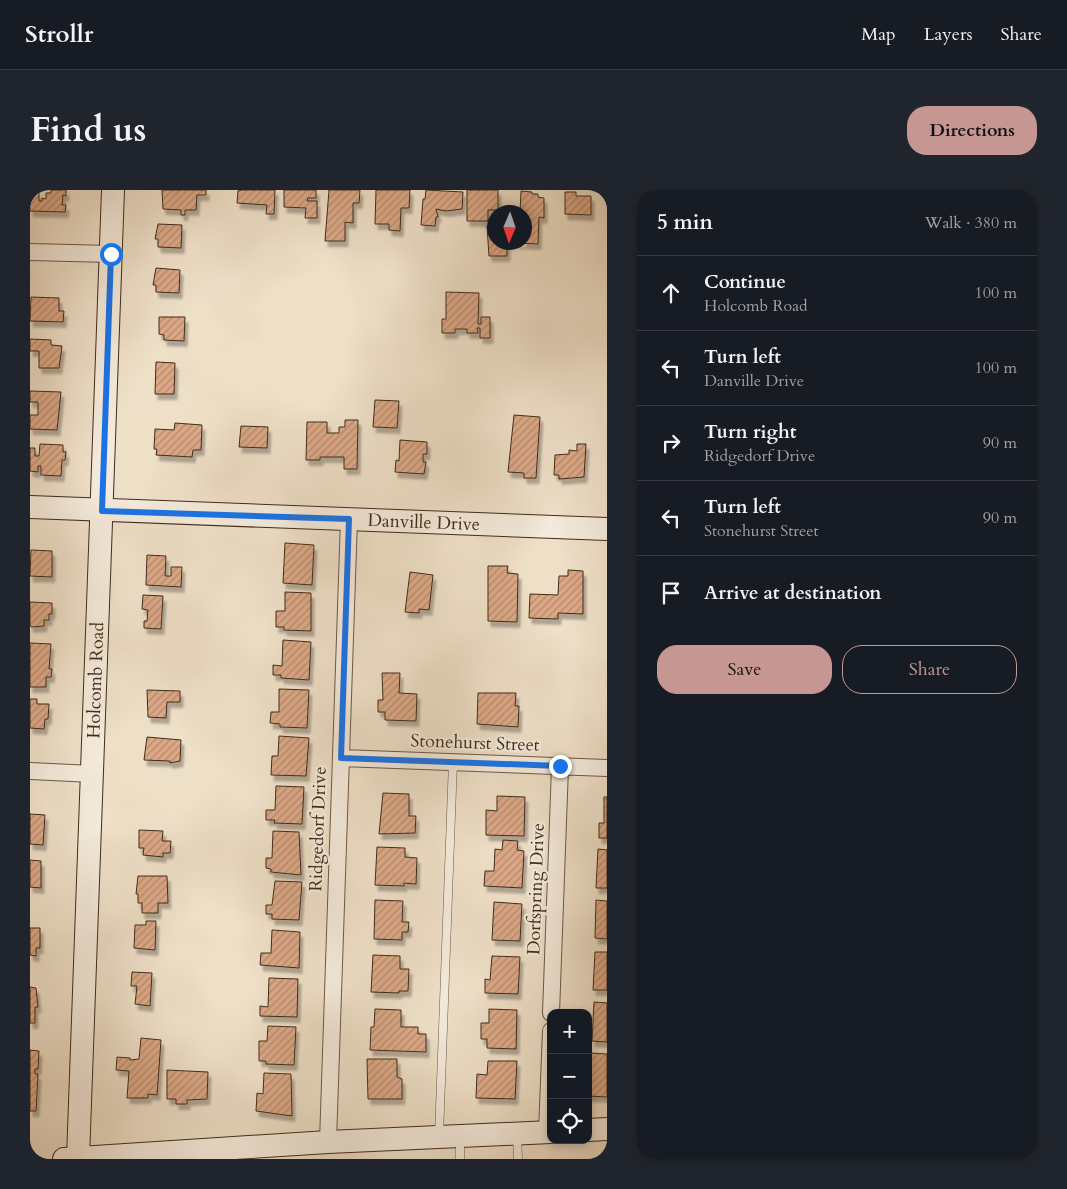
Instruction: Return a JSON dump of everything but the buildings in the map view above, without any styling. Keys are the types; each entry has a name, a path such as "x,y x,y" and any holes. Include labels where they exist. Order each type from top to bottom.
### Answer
{"street":[{"name":"Holcomb Road","path":"71,1158 93,774 113,190"},
{"path":"30,252 111,254"},
{"name":"Danville Drive","path":"30,507 607,529"},
{"name":"Ridgedorf Drive","path":"328,1142 349,519"},
{"name":"Stonehurst Street","path":"341,758 607,768"},
{"name":"Dorfspring Drive","path":"551,1009 560,766"},
{"path":"30,771 93,774"},
{"path":"550,1099 551,1054"},
{"path":"592,1130 607,1129"},
{"path":"71,1158 177,1156 276,1149 328,1142 547,1132"}],"lane":[{"path":"453,762 449,1136 460,1159"},
{"path":"517,1133 518,1159"}],"route":[{"path":"111,254 102,511 349,519 341,758 560,766"}]}
